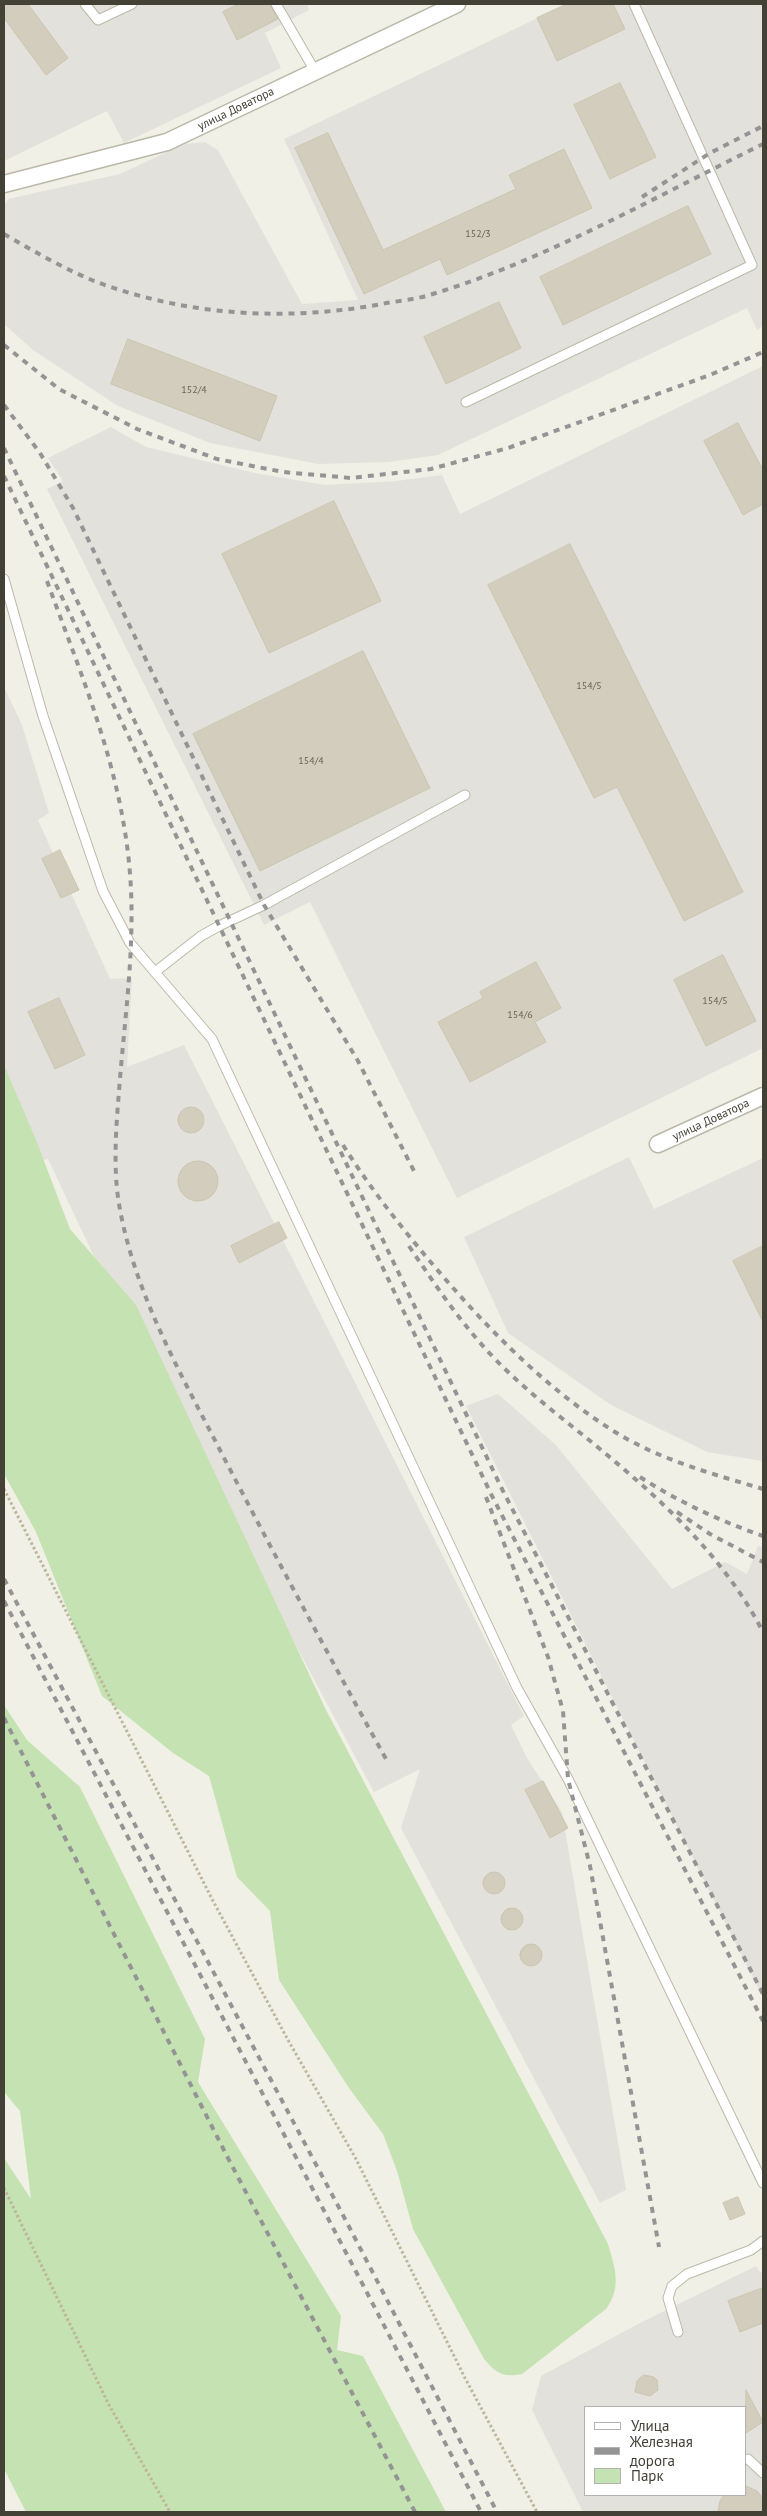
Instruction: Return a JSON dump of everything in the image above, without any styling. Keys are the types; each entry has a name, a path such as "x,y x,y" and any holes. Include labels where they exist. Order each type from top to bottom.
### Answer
{"street":[{"name":"улица Доватора","path":"4,184 167,142 457,4"},
{"name":"улица Доватора","path":"658,1144 763,1096"}],"lane":[{"path":"85,4 98,20 132,4"},
{"path":"276,4 315,71"},
{"path":"466,402 752,265 634,4"},
{"path":"4,579 43,716 103,891 130,942 212,1038 517,1688 568,1779 763,2183"},
{"path":"155,972 201,936 264,905 465,795"},
{"path":"678,2332 668,2298 672,2286 687,2274 751,2250 763,2241"},
{"path":"748,2459 763,2473"}],"path":[{"path":"4,1489 203,1881 288,2040 356,2159 465,2378 537,2512"},
{"path":"4,2188 109,2405 170,2512"}],"shaded area":[{"path":"4,4 307,4 309,10 265,33 281,68 124,143 107,111 4,161"},
{"path":"567,4 763,4 763,326 757,330 747,308 438,455 388,462 318,464 210,443 118,406 33,350 4,324 4,206 8,199 120,174 184,144 205,142 218,150 302,304 358,300 284,139"},
{"path":"763,366 763,1048 457,1198 310,902 264,925 47,489 63,481 48,458 111,427 146,447 255,473 325,485 396,481 442,475 460,514"},
{"path":"4,687 22,725 49,813 38,820 110,979 132,978 127,1067 184,1045 524,1716 511,1725 527,1758 562,1812 626,2190 600,2203 401,1828 420,1769 374,1792 132,1337 48,1159 42,1160 4,1077"},
{"path":"629,1157 654,1209 763,1158 763,1461 707,1452 611,1405 508,1333 464,1237"},
{"path":"498,1394 556,1445 672,1589 725,1562 747,1574 758,1546 763,1547 762,1996 466,1406"},
{"path":"756,2266 760,2272 763,2271 763,2512 583,2512 532,2410 541,2376 640,2323"}],"green space":[{"path":"4,1065 36,1140 70,1229 136,1305 325,1708 608,2244 615,2269 616,2285 611,2301 606,2309 522,2374 505,2375 492,2368 484,2359 413,2229 397,2171 383,2134 349,2088 279,1980 270,1911 237,1877 209,1776 173,1753 102,1696 36,1532 4,1474"},
{"path":"4,1705 27,1740 80,1787 205,2039 198,2082 341,2316 337,2350 363,2356 446,2512 26,2512 4,2469 4,2158 31,2199 20,2111 4,2092"}],"building":[{"path":"4,4 28,4 68,58 46,75 4,18"},
{"path":"239,4 270,4 278,19 237,40 223,12"},
{"path":"567,4 613,4 625,29 557,61 537,18"},
{"path":"620,83 656,157 610,179 574,105"},
{"path":"328,133 383,250 516,189 509,175 564,149 592,208 447,275 440,259 364,294 295,148"},
{"path":"688,206 711,254 563,325 540,277"},
{"path":"499,302 521,348 446,384 424,337"},
{"path":"128,339 277,396 260,441 111,384"},
{"path":"738,423 763,470 763,504 743,515 704,441"},
{"path":"334,501 381,601 269,653 222,554"},
{"path":"570,544 743,892 684,921 617,787 594,798 488,585"},
{"path":"363,651 430,788 260,871 193,734"},
{"path":"60,850 79,890 61,898 42,859"},
{"path":"723,955 756,1021 706,1046 674,980"},
{"path":"536,962 561,1008 535,1022 546,1042 470,1082 438,1022 483,998 480,992"},
{"path":"59,998 85,1055 55,1069 28,1012"},
{"path":"191,1107 200,1111 204,1120 200,1129 191,1133 182,1129 178,1120 182,1111"},
{"path":"202,1161 209,1164 215,1170 218,1181 217,1189 209,1198 202,1201 194,1201 187,1198 179,1189 178,1177 181,1170 190,1162"},
{"path":"279,1222 287,1238 239,1263 231,1246"},
{"path":"763,1246 763,1322 733,1261"},
{"path":"543,1781 568,1828 550,1838 525,1790"},
{"path":"494,1872 502,1875 505,1883 502,1891 494,1894 486,1891 483,1883 486,1875"},
{"path":"512,1908 520,1911 523,1919 520,1927 512,1930 504,1927 501,1919 504,1911"},
{"path":"531,1944 539,1947 542,1955 539,1963 531,1966 523,1963 520,1955 523,1947"},
{"path":"738,2197 745,2214 730,2220 723,2203"},
{"path":"763,2288 763,2323 740,2332 728,2301"},
{"path":"644,2375 654,2377 657,2380 658,2390 650,2396 635,2392 637,2381"},
{"path":"746,2390 763,2422 747,2432 747,2406"},
{"path":"747,2486 757,2491 763,2498 763,2512 718,2512 720,2501 723,2496 747,2496"}],"railway":[{"path":"642,197 710,153 763,126"},
{"path":"4,234 87,278 149,298 215,310 249,313 282,314 349,309 426,296 512,265 598,227 763,144"},
{"path":"4,345 59,389 137,429 217,459 283,472 351,478 431,469 508,448 710,375 763,352"},
{"path":"4,405 40,453 73,508 264,905 358,1061 415,1173"},
{"path":"4,448 502,1489 763,1994"},
{"path":"4,476 491,1494 763,2021"},
{"path":"47,581 101,732 121,809 127,849 132,915 116,1148 117,1190 126,1237 147,1301 175,1363 282,1569 386,1759"},
{"path":"343,1145 386,1207 454,1289 518,1356 565,1396 615,1432 650,1451 725,1478 763,1489"},
{"path":"409,1246 461,1319 496,1360 536,1397 629,1473 694,1535 731,1581 763,1632"},
{"path":"640,1477 700,1510 763,1536"},
{"path":"486,1497 548,1657 563,1711 568,1779 590,1866 659,2247"},
{"path":"677,1512 710,1534 763,1562"},
{"path":"4,1579 344,2217 497,2512"},
{"path":"4,1601 481,2512"},
{"path":"4,1718 230,2162 415,2512"}]}
